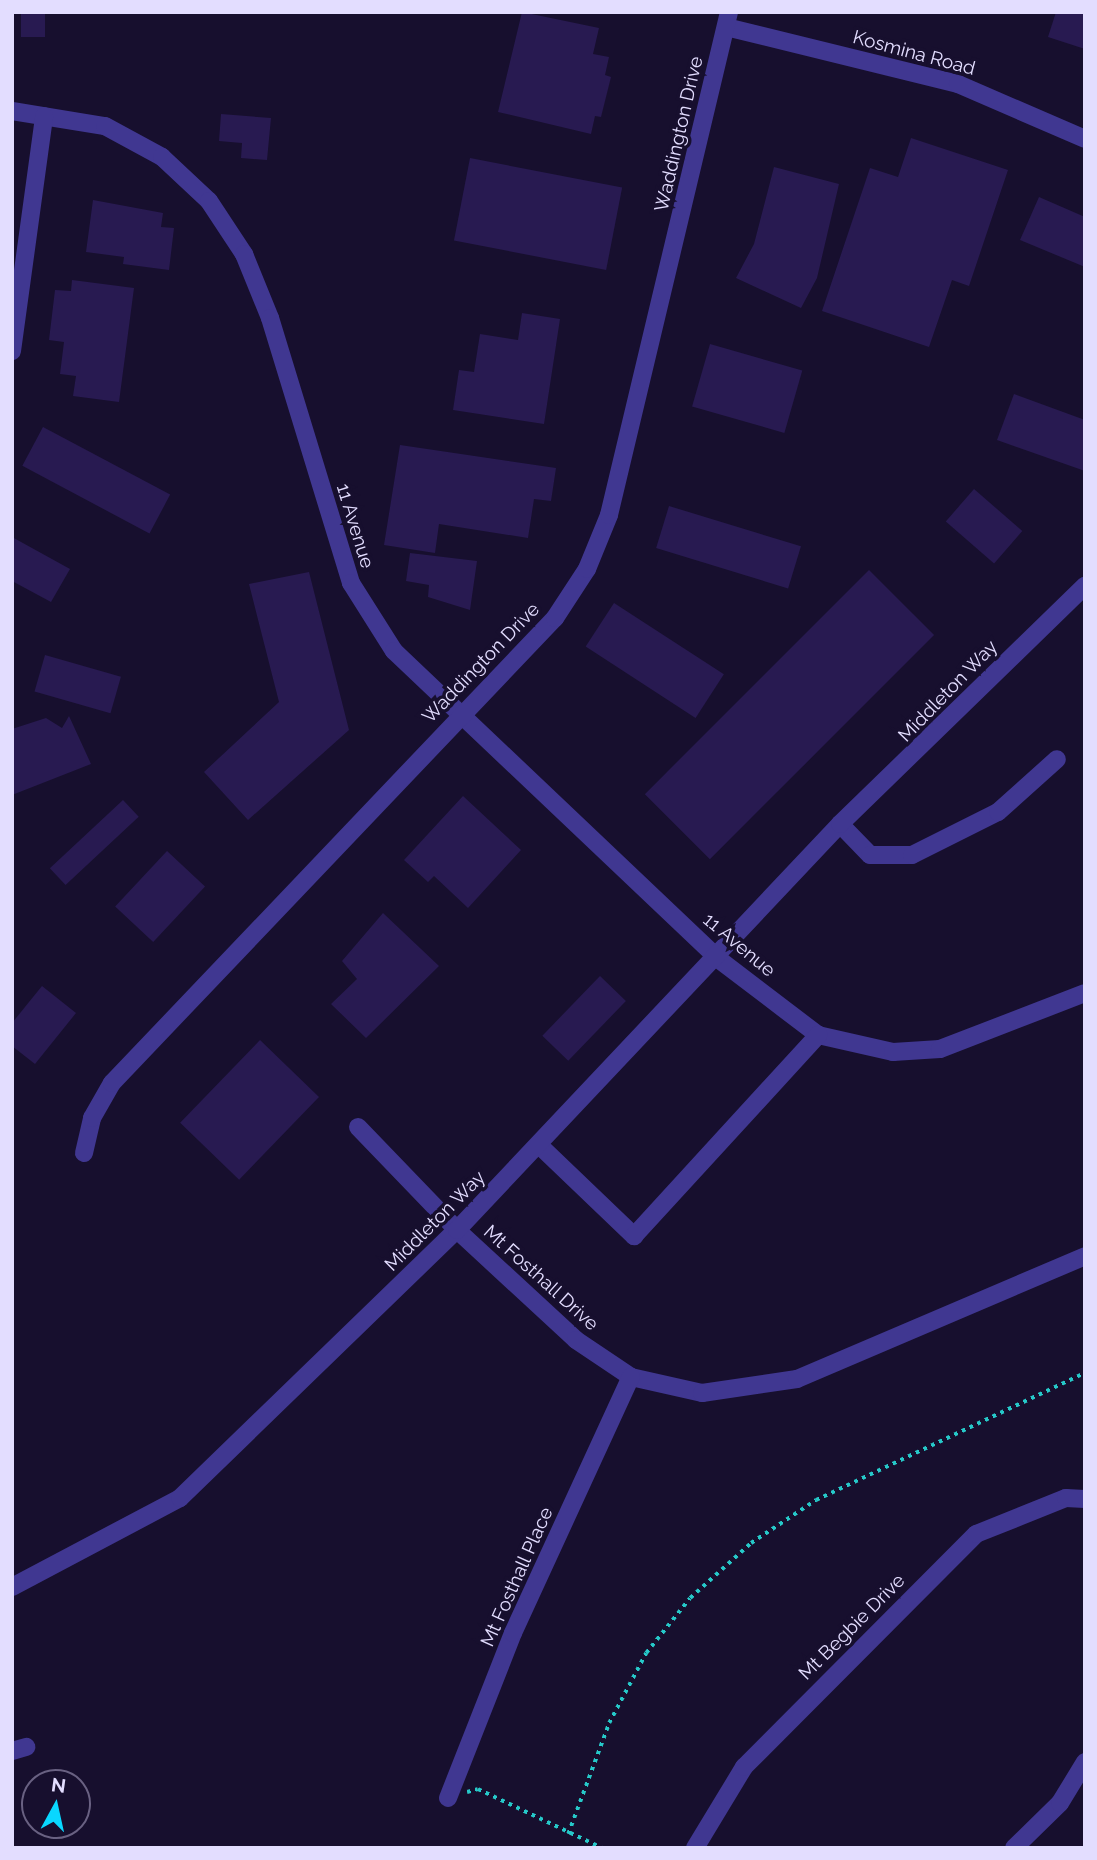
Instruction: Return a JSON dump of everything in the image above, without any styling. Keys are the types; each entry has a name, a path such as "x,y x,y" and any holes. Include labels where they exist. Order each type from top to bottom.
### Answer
{"street":[{"name":"Kosmina Road","path":"728,20 958,84 1085,139"},
{"name":"Waddington Drive","path":"84,1153 92,1118 112,1083 555,618 587,569 609,515 728,20"},
{"name":"11 Avenue","path":"12,111 105,126 162,157 209,201 244,254 270,318 351,583 394,651 717,958 818,1035 893,1052 940,1049 1085,993"},
{"path":"12,351 44,116"},
{"name":"Middleton Way","path":"12,1587 180,1498 457,1230 717,958 840,824 1085,586"},
{"path":"840,824 870,855 912,855 953,839 998,812 1057,759"},
{"path":"539,1145 634,1236 818,1035"},
{"name":"Mt Fosthall Drive","path":"358,1127 457,1230 576,1340 631,1377 702,1393 797,1378 1085,1256"},
{"name":"Mt Fosthall Place","path":"449,1798 513,1633 631,1377"},
{"name":"Mt Begbie Drive","path":"695,1848 744,1767 976,1534 1066,1498 1085,1499"},
{"path":"1014,1848 1060,1803 1085,1762"}],"path":[{"path":"568,1834 610,1723 646,1653 690,1598 751,1543 816,1500 1085,1373"},
{"path":"449,1798 478,1789 602,1848"}],"building":[{"path":"21,12 45,12 45,37 21,37"},
{"path":"522,12 599,28 593,54 609,57 605,75 611,77 601,117 595,116 591,134 498,112"},
{"path":"1056,12 1085,12 1085,49 1048,37"},
{"path":"221,114 271,118 267,160 241,158 242,143 219,141"},
{"path":"911,138 1008,170 969,286 952,280 929,347 822,311 870,168 898,177"},
{"path":"470,158 622,188 606,270 454,240"},
{"path":"774,167 839,184 817,278 801,308 736,278 754,244"},
{"path":"1039,197 1085,217 1085,267 1020,240"},
{"path":"93,200 163,213 161,227 174,228 169,270 123,264 124,257 86,252"},
{"path":"72,280 134,288 119,402 73,396 76,376 60,374 64,342 49,340 55,290 71,291"},
{"path":"522,313 560,319 544,424 453,410 459,370 474,372 480,334 518,340"},
{"path":"710,344 802,370 784,433 692,406"},
{"path":"1014,394 1085,420 1085,471 997,440"},
{"path":"43,427 170,495 149,533 22,466"},
{"path":"400,445 556,468 551,501 534,499 528,538 439,524 435,553 384,545"},
{"path":"974,489 1022,531 994,563 946,521"},
{"path":"669,506 801,546 788,588 656,548"},
{"path":"12,537 70,569 51,602 12,581"},
{"path":"410,553 477,561 470,610 428,597 429,585 406,581"},
{"path":"869,570 934,635 710,859 645,794"},
{"path":"309,572 349,730 248,820 204,772 279,702 249,584"},
{"path":"614,603 724,674 696,718 586,647"},
{"path":"45,655 121,677 110,713 35,692"},
{"path":"69,716 91,764 12,795 12,729 46,718 62,728"},
{"path":"463,796 521,850 468,908 434,876 428,882 404,860"},
{"path":"123,800 139,817 66,885 50,868"},
{"path":"167,851 205,886 153,942 115,907"},
{"path":"383,913 439,966 366,1038 331,1004 357,979 342,961"},
{"path":"600,976 626,1001 568,1061 542,1036"},
{"path":"42,986 76,1013 35,1064 12,1046 12,1023"},
{"path":"260,1040 319,1097 239,1180 180,1123"}]}
